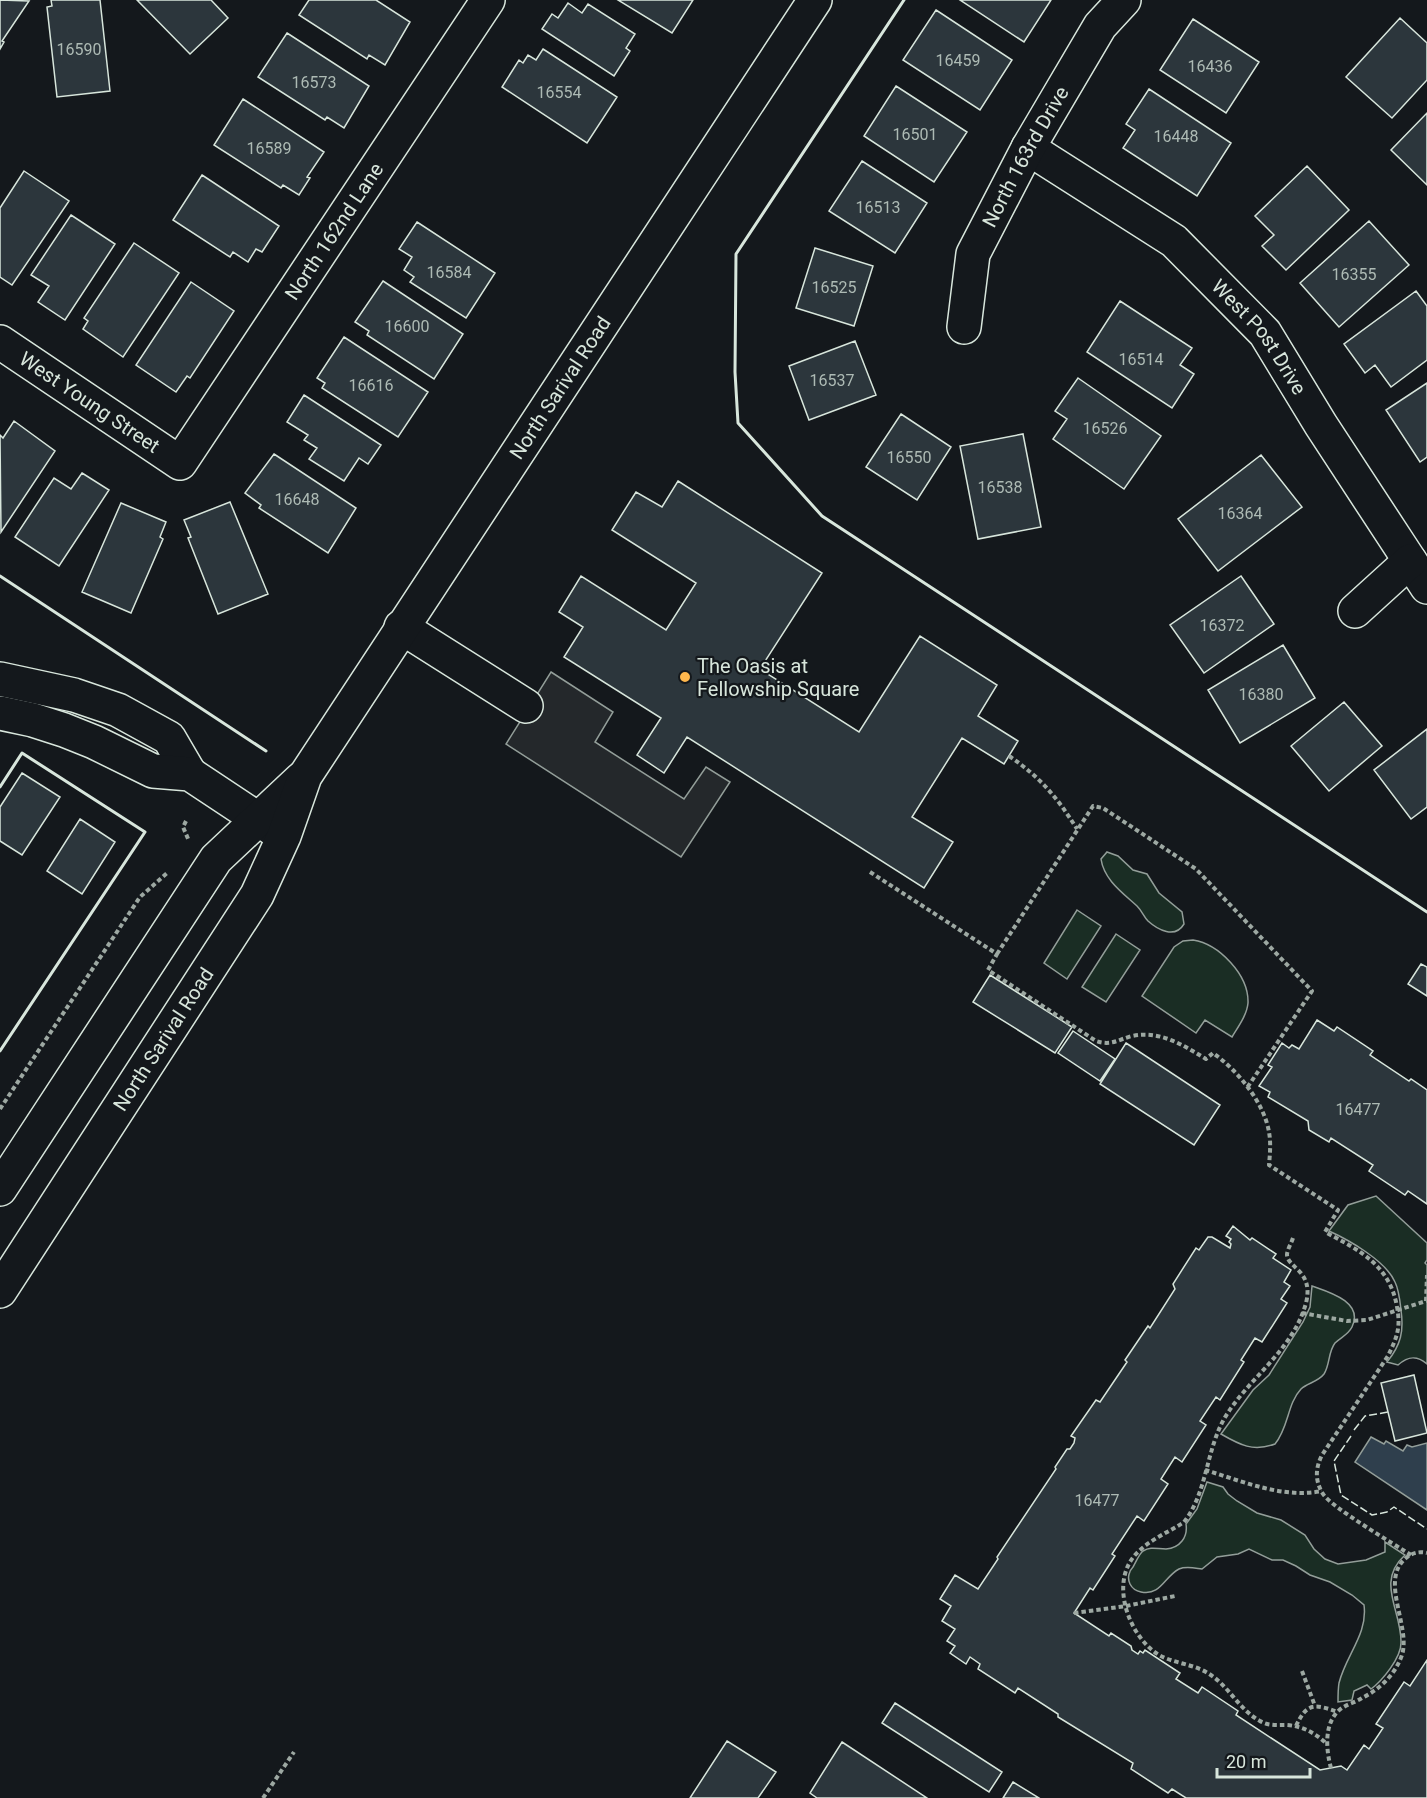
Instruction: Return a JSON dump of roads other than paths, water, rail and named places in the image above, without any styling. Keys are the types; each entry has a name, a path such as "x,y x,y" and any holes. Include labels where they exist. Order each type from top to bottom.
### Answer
{"main road":[{"name":"North 162nd Lane","path":"180,463 488,0"},
{"name":"North Sarival Road","path":"0,1291 257,895 271,827 815,0"},
{"name":"North 163rd Drive","path":"964,327 973,254 1028,148 1100,26 1124,0"},
{"name":"West Post Drive","path":"1028,148 1174,241 1265,333 1321,425 1419,574"},
{"name":"West Young Street","path":"0,342 180,463"},
{"path":"1355,611 1419,574"},
{"path":"401,627 526,706"},
{"path":"0,679 74,694 118,710 169,738 190,774 271,827"},
{"path":"0,713 33,720 63,730 112,750 153,771 190,774"},
{"name":"North Sarival Road","path":"0,1189 216,859 271,827"}],"water":[{"path":"1371,1437 1384,1444 1386,1441 1403,1451 1407,1445 1412,1447 1427,1443 1427,1510 1355,1462"}],"place":[{"name":"The Oasis at Fellowship Square","path":"685,677"}]}
